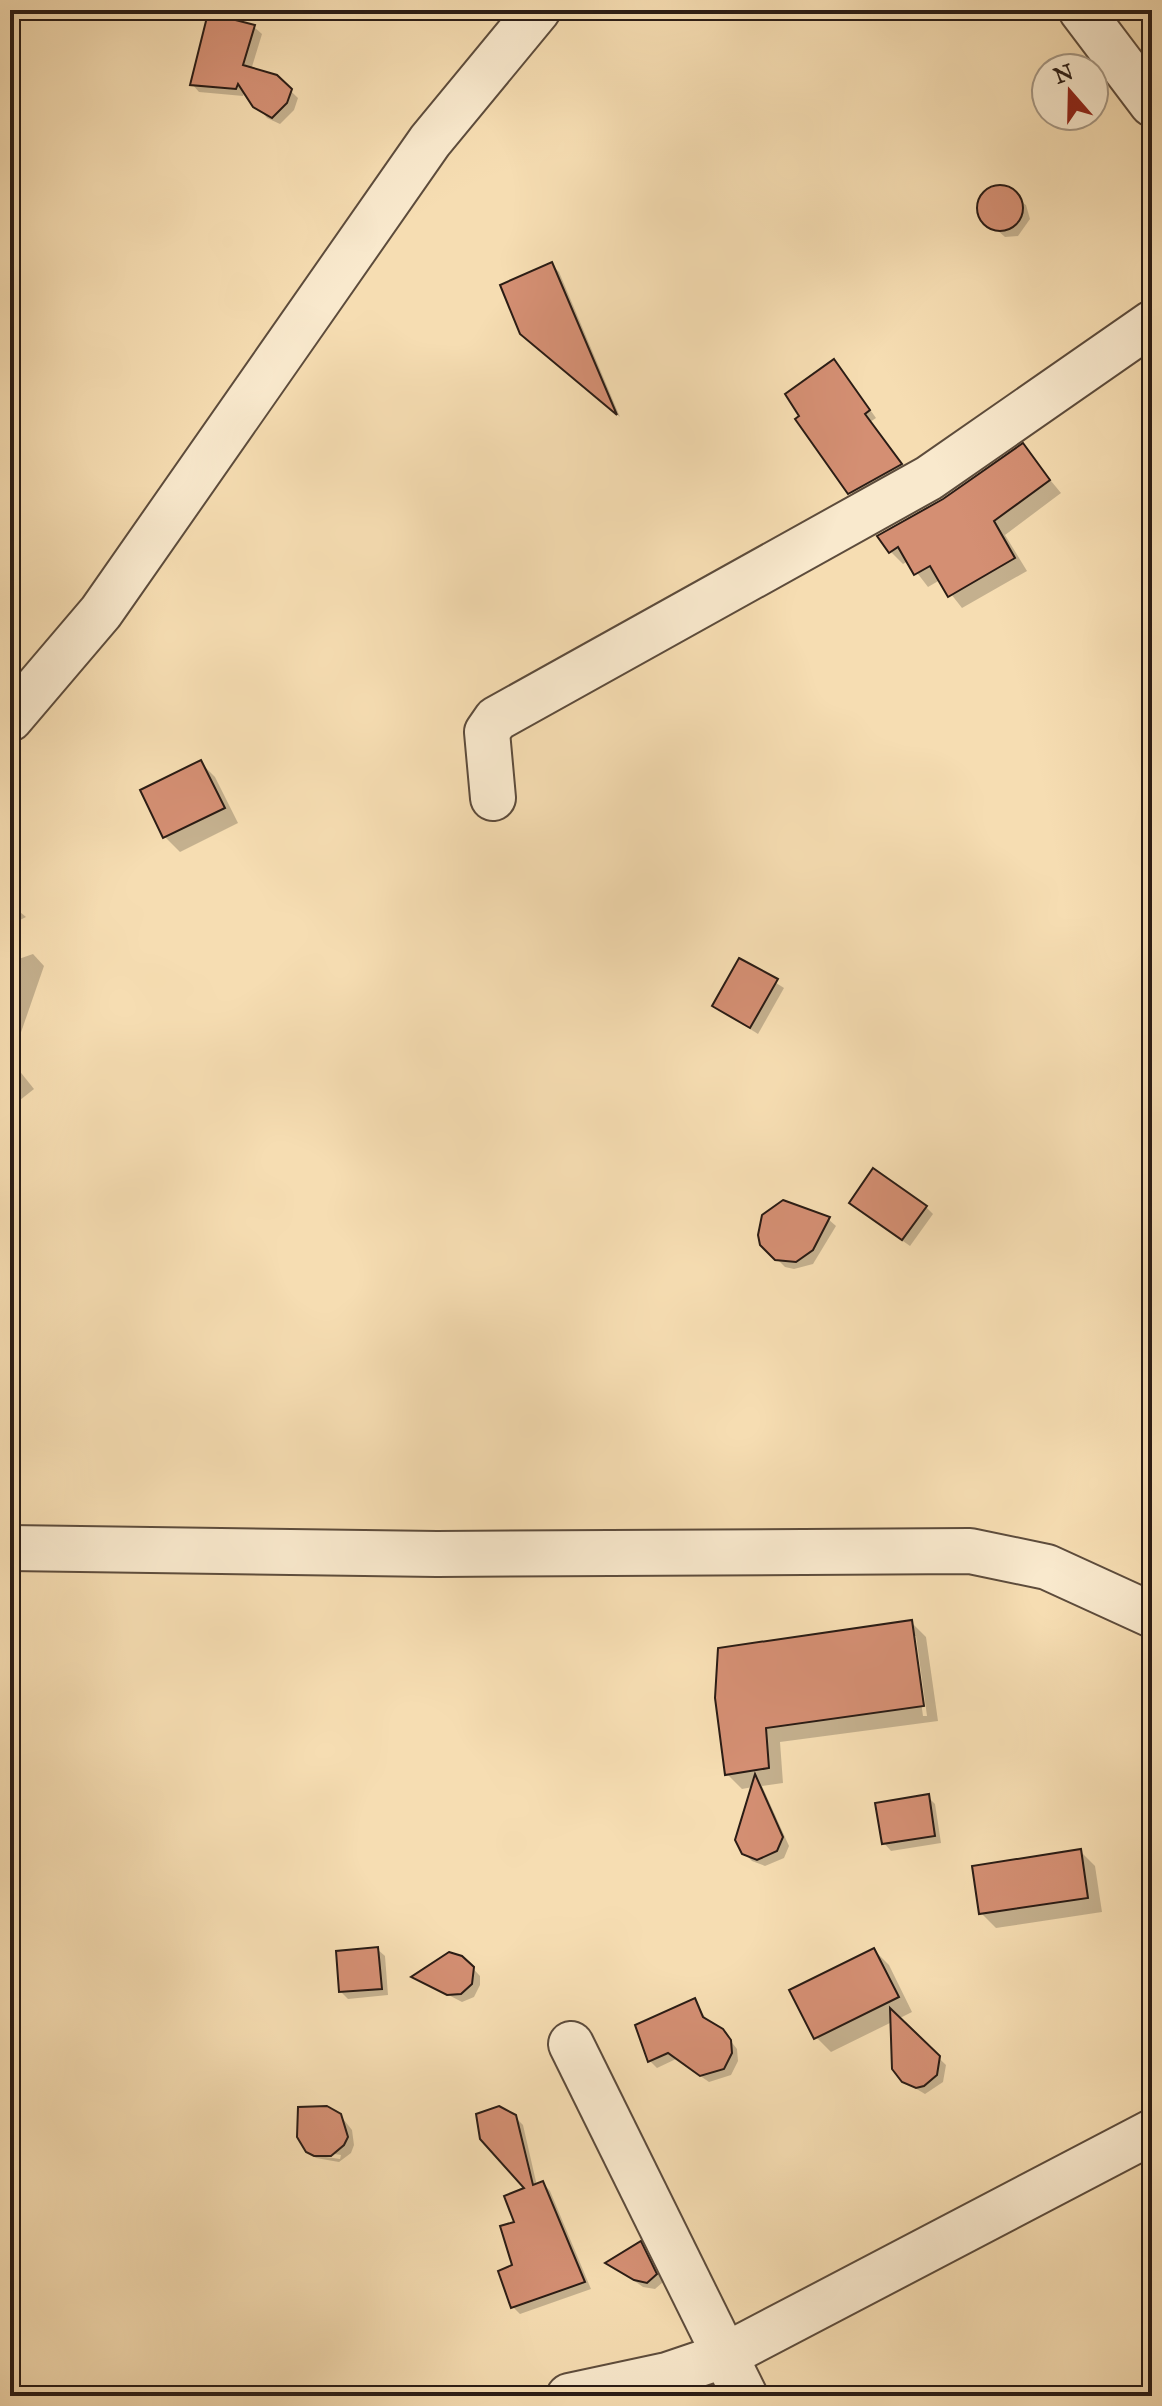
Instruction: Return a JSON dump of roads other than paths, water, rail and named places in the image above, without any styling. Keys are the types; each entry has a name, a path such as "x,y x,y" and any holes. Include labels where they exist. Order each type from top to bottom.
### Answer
{"street":[{"path":"10,719 101,612 430,141 538,10"},
{"path":"1081,10 1152,104"},
{"path":"493,798 487,732 496,719 917,485 1152,323"},
{"path":"10,1548 437,1554 970,1551 1047,1567 1152,1615"},
{"path":"571,2044 745,2396"},
{"path":"569,2396 667,2375 726,2355 1152,2132"}]}
